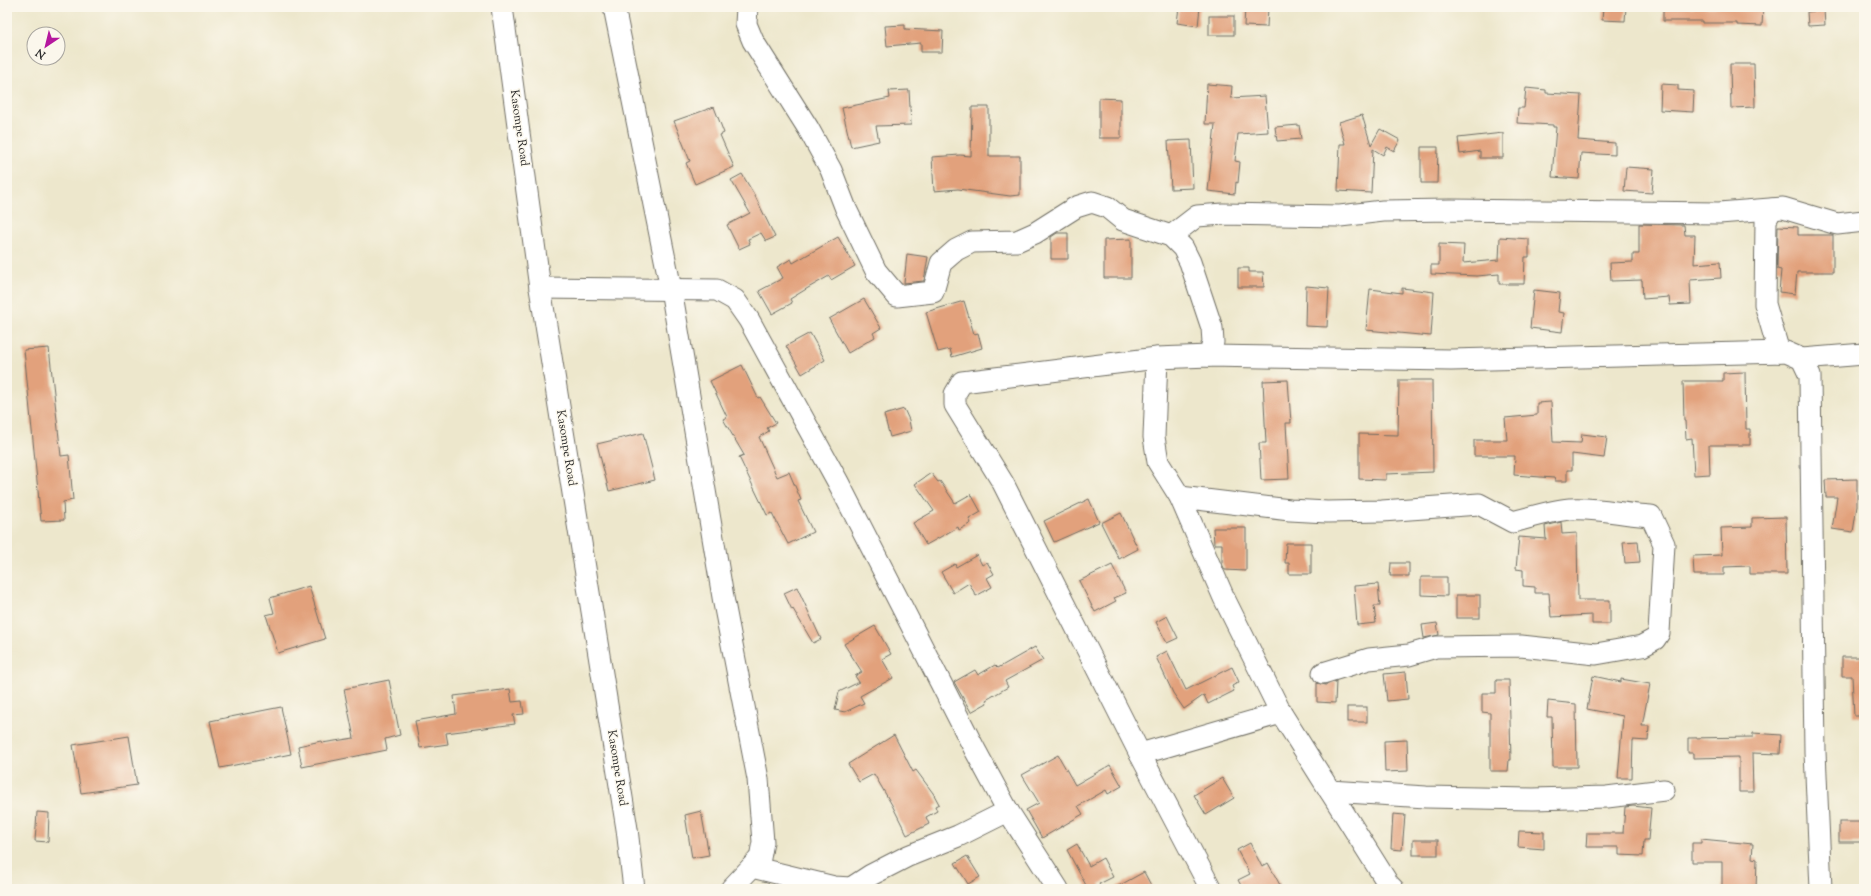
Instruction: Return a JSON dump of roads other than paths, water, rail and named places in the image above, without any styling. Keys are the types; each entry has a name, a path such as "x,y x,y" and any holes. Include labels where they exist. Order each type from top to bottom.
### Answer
{"street":[{"name":"Kasompe Road","path":"502,7 540,288 627,829 634,889"},
{"path":"614,7 671,288 724,603 758,779 763,842 760,858 731,889"},
{"path":"747,7 746,24 753,40 808,128 831,170 846,209 876,271 896,296 933,292 942,263 956,250 972,242 1017,241 1035,233 1076,207 1092,202 1107,207 1123,220 1171,236 1183,248 1190,262 1212,328 1213,342 1209,356"},
{"path":"1171,236 1197,216 1223,214 1340,216 1383,211 1450,210 1719,213 1783,208 1837,224 1864,221"},
{"path":"1772,209 1766,220 1765,304 1779,352"},
{"path":"540,288 671,288 717,290 736,300 749,320 838,482 974,748 1008,811 1058,889"},
{"path":"1211,889 1140,754 1003,483 955,405 955,394 962,382 1157,358 1209,356 1450,360 1786,352 1802,359 1864,354"},
{"path":"1157,358 1154,437 1158,462 1180,497 1224,598 1281,713 1389,885 1394,889"},
{"path":"1802,359 1810,376 1815,752 1821,889"},
{"path":"1180,497 1290,510 1327,512 1382,511 1479,504 1513,522 1570,509 1615,511 1636,516 1651,516 1664,544 1659,633 1655,639 1642,646 1596,654 1521,646 1436,647 1409,655 1369,659 1323,673"},
{"path":"1140,754 1281,713"},
{"path":"1330,791 1426,797 1533,799 1607,797 1664,790"},
{"path":"752,867 834,887 851,888 871,875 908,856 958,836 1008,811"}]}
